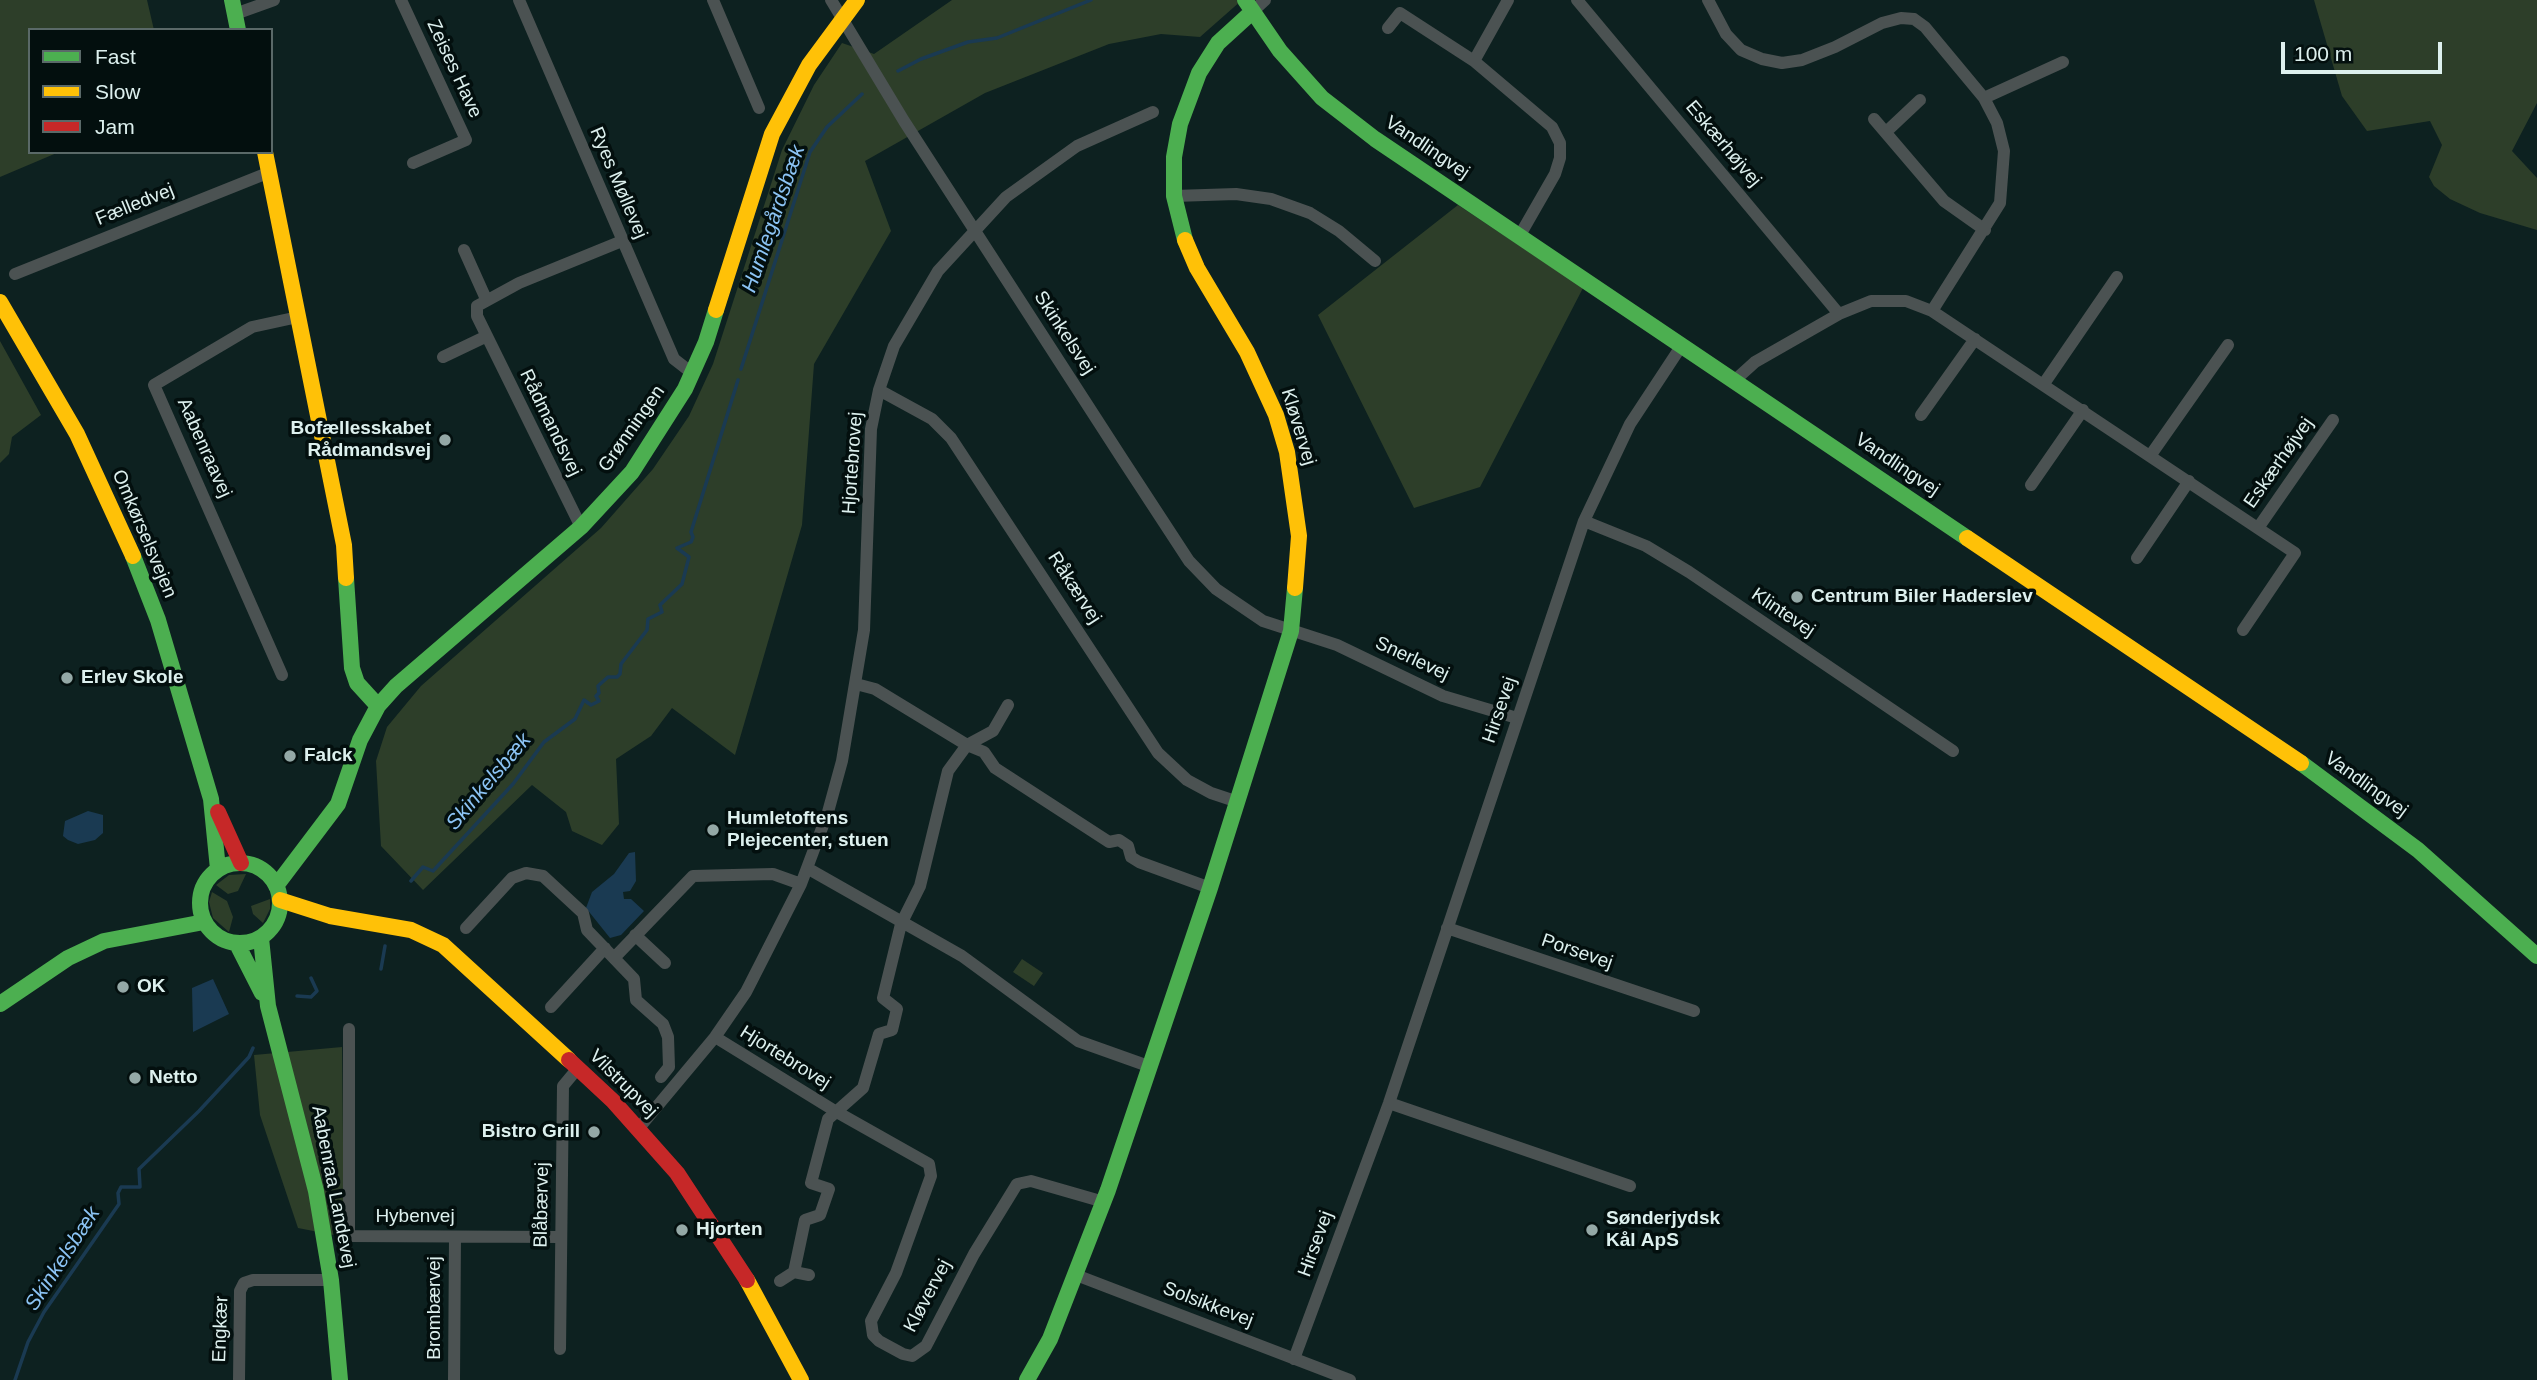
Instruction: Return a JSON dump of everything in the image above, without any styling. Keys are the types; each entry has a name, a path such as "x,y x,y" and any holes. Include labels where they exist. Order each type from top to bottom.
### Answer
{"street":[{"path":"235,14 274,0"},
{"name":"Zeises Have","path":"401,0 466,139 414,163"},
{"name":"Ryes Møllevej","path":"519,0 674,359 692,373"},
{"path":"713,0 759,108"},
{"name":"Skinkelsvej","path":"831,0 975,231 1189,561 1216,589 1240,608 1291,631"},
{"name":"Grønningen","path":"278,893 338,804 360,740 378,706 396,687 581,527 632,472 659,434 706,342 768,144 809,65 857,0"},
{"path":"1248,6 1265,0"},
{"path":"1474,61 1508,0"},
{"name":"Eskærhøjvej","path":"1577,0 1839,314"},
{"path":"1708,0 1726,34 1741,50 1762,59 1782,63 1802,60 1835,47 1882,23 1901,18 1914,19 1925,27 1984,98 1997,123 2004,150 2000,203 1932,311"},
{"name":"Kløvervej","path":"1027,1380 1050,1339 1104,1202 1210,888 1291,631 1299,536 1287,452 1276,415 1247,352 1197,268 1185,240 1174,196 1174,157 1180,124 1199,73 1218,43 1248,6"},
{"name":"Vandlingvej","path":"1248,6 1280,51 1322,98 1375,139 2346,794 2418,850 2537,956"},
{"path":"1388,28 1400,13 1474,61 1552,128 1560,143 1560,158 1555,174 1520,235"},
{"path":"1984,98 2063,62"},
{"path":"1885,132 1920,100"},
{"name":"Hjortebrovej","path":"639,1128 715,1037 746,992 801,884 842,761 864,630 872,429 879,390 894,346 914,307 938,271 1006,197 1077,146 1153,112"},
{"path":"1874,119 1944,201 1985,230"},
{"path":"266,154 344,545 352,668 357,682 378,706"},
{"name":"Fælledvej","path":"15,274 270,172"},
{"path":"1174,196 1236,194 1271,199 1310,213 1339,231 1376,261"},
{"path":"464,250 486,299 622,240"},
{"path":"2043,385 2117,277"},
{"name":"Rådmandsvej","path":"486,299 477,306 477,316 581,527"},
{"name":"Eskærhøjvej","path":"1734,381 1755,362 1839,314 1871,301 1906,301 1932,311 2295,553 2244,630"},
{"name":"Omkørselsvejen","path":"0,302 77,434 123,530 158,620 211,799 242,863"},
{"name":"Aabenraavej","path":"282,675 154,385 252,327 298,317"},
{"path":"443,357 486,336"},
{"path":"1921,415 1975,339"},
{"name":"Hirsevej","path":"1294,1359 1389,1103 1584,521 1630,424 1682,345"},
{"path":"2150,456 2228,345"},
{"name":"Råkærvej","path":"879,390 932,419 951,438 1158,753 1187,780 1238,802"},
{"path":"2031,485 2083,410"},
{"name":"Eskærhøjvej","path":"2258,528 2333,420"},
{"path":"2137,558 2189,481"},
{"name":"Klintevej","path":"1584,521 1646,546 1691,573 1953,751"},
{"name":"Snerlevej","path":"1291,631 1337,645 1443,696 1517,718"},
{"path":"856,684 875,689 967,746 984,752 995,768 1109,842 1119,840 1139,862 1210,888"},
{"name":"Hjortebrovej","path":"794,1272 805,1220 820,1215 829,1189 811,1183 828,1119 863,1088 879,1034 892,1030 897,1009 883,998 901,924 920,886 948,771 967,746 993,731 1008,705"},
{"name":"Omkørselsvejen","path":"211,799 218,869"},
{"name":"Grønningen","path":"264,872 310,842"},
{"path":"242,863 264,872 278,893 277,919 261,938 237,944 214,935 204,922 199,905 204,884 218,869 242,863"},
{"path":"807,868 901,924 962,956 1078,1041 1151,1067"},
{"path":"466,928 512,878 526,873 543,876 583,913 587,930 634,979 636,1000 663,1024 668,1037 669,1067 661,1077"},
{"path":"551,1007 609,953 635,935 692,876 772,874 801,884"},
{"name":"Vilstrupvej","path":"278,893 330,916"},
{"path":"131,934 199,905"},
{"name":"Vilstrupvej","path":"277,919 330,916 391,924 443,945 578,1068 639,1128 677,1172 713,1222 801,1380"},
{"path":"0,1004 68,958 104,940 204,922"},
{"name":"Porsevej","path":"1447,928 1695,1011"},
{"path":"635,935 665,963"},
{"name":"Aabenraa Landevej","path":"261,938 268,1006 309,1156 331,1280 340,1380"},
{"name":"Aabenraa Landevej","path":"237,944 268,1006"},
{"name":"Hybenvej","path":"349,1029 349,1236 561,1237"},
{"name":"Hjortebrovej","path":"715,1037 835,1111"},
{"name":"Blåbærvej","path":"560,1349 563,1086 578,1068"},
{"path":"1389,1103 1630,1186"},
{"name":"Kløvervej","path":"835,1111 929,1164 931,1176 896,1273 872,1321 873,1335 904,1354 912,1356 926,1346 974,1254 1017,1184 1031,1181 1104,1202"},
{"name":"Brombærvej","path":"454,1380 455,1237"},
{"path":"780,1281 794,1272 809,1275"},
{"name":"Solsikkevej","path":"1076,1275 1294,1359 1323,1375 1350,1380"},
{"name":"Engkær","path":"239,1380 240,1291 244,1283 253,1280 331,1280"}],"green space":[{"path":"0,0 147,0 154,28 28,28 28,154 54,154 0,177"},
{"path":"952,0 1242,0 1200,37 1161,34 1109,44 985,93 865,161 891,231 814,364 802,525 735,755 672,708 651,736 616,759 619,824 602,845 572,831 566,812 532,785 423,890 381,846 376,761 387,727 421,686 601,528 653,469 689,416 713,364 782,150 814,85 842,43 874,54"},
{"path":"2314,0 2537,0 2537,103 2512,151 2537,178 2537,230 2480,213 2450,199 2434,186 2429,177 2442,145 2430,121 2367,131 2342,96"},
{"path":"1458,205 1583,288 1480,487 1414,508 1318,315"},
{"path":"0,341 41,415 12,437 9,454 0,463"},
{"path":"246,874 238,891 228,894 216,885 229,875"},
{"path":"212,892 227,901 233,917 229,932 213,918 209,902"},
{"path":"270,899 270,909 263,923 253,914 251,906"},
{"path":"1022,959 1043,973 1034,986 1013,972"},
{"path":"342,1047 344,1237 298,1228 260,1115 254,1055"}],"water":[{"path":"88,811 103,815 103,833 95,840 78,844 63,836 65,821"},
{"path":"635,852 636,881 630,891 623,892 624,899 631,899 644,911 621,935 610,938 586,908 592,892 614,874 629,853"},
{"path":"213,979 229,1014 193,1032 192,988"}],"waterway":[{"name":"Humlegårdsbæk","path":"898,71 921,59 968,42 997,38 1091,0"},
{"name":"Humlegårdsbæk","path":"741,369 810,152 827,127 862,94"},
{"name":"Skinkelsbæk","path":"411,881 423,867 433,871 513,784 544,742 575,719 584,700 591,705 599,701 596,696 599,693 598,686 608,677 617,677 620,674 621,664 647,630 648,619 662,612 660,605 682,584 689,557 677,548 691,542 693,537 691,532 738,380"},
{"name":"Skinkelsbæk","path":"381,969 385,946"},
{"name":"Skinkelsbæk","path":"297,996 311,997 317,991 311,978"},
{"name":"Skinkelsbæk","path":"15,1380 28,1342 44,1312 119,1204 118,1193 121,1187 140,1187 139,1169 199,1111 249,1057 253,1048"}],"traffic: fast":[{"path":"232,0 238,28"},
{"path":"1245,0 1280,51 1322,98 1375,139 1967,538"},
{"path":"1185,240 1174,196 1174,157 1180,124 1199,73 1218,43 1252,12"},
{"path":"276,886 338,804 360,740 378,706 396,686 581,527 632,472 685,389 706,342 716,310"},
{"path":"133,556 158,620 211,799 218,869"},
{"path":"346,578 352,668 357,683 378,706"},
{"path":"1027,1380 1050,1339 1108,1190 1210,888 1291,631 1295,588"},
{"path":"2301,763 2418,850 2537,956"},
{"path":"232,863 248,863 262,870 273,881 280,895 280,903 277,918 262,936 248,943 232,943 218,936 207,925 200,911 200,895 207,881 218,870 232,863"},
{"path":"0,1004 68,958 104,941 204,922"},
{"path":"261,938 268,1006 316,1191 331,1280 340,1380"},
{"path":"237,944 262,993"}],"traffic: slow":[{"path":"716,310 772,134 809,65 857,0"},
{"path":"265,154 344,545 346,578"},
{"path":"1185,240 1197,268 1247,352 1276,415 1287,452 1299,536 1295,588"},
{"path":"0,302 77,434 133,556"},
{"path":"1967,538 2301,763"},
{"path":"280,900 330,916 411,930 443,945 569,1060"},
{"path":"747,1280 801,1380"}],"traffic: jam":[{"path":"218,812 241,863"},
{"path":"569,1060 613,1101 677,1173 747,1280"}],"place":[{"name":"Bofællesskabet Rådmandsvej","path":"445,440"},
{"name":"Centrum Biler Haderslev","path":"1797,597"},
{"name":"Erlev Skole","path":"67,678"},
{"name":"Falck","path":"290,756"},
{"name":"Humletoftens Plejecenter, stuen","path":"713,830"},
{"name":"OK","path":"123,987"},
{"name":"Netto","path":"135,1078"},
{"name":"Bistro Grill","path":"594,1132"},
{"name":"Hjorten","path":"682,1230"},
{"name":"Sønderjydsk Kål ApS","path":"1592,1230"}]}
